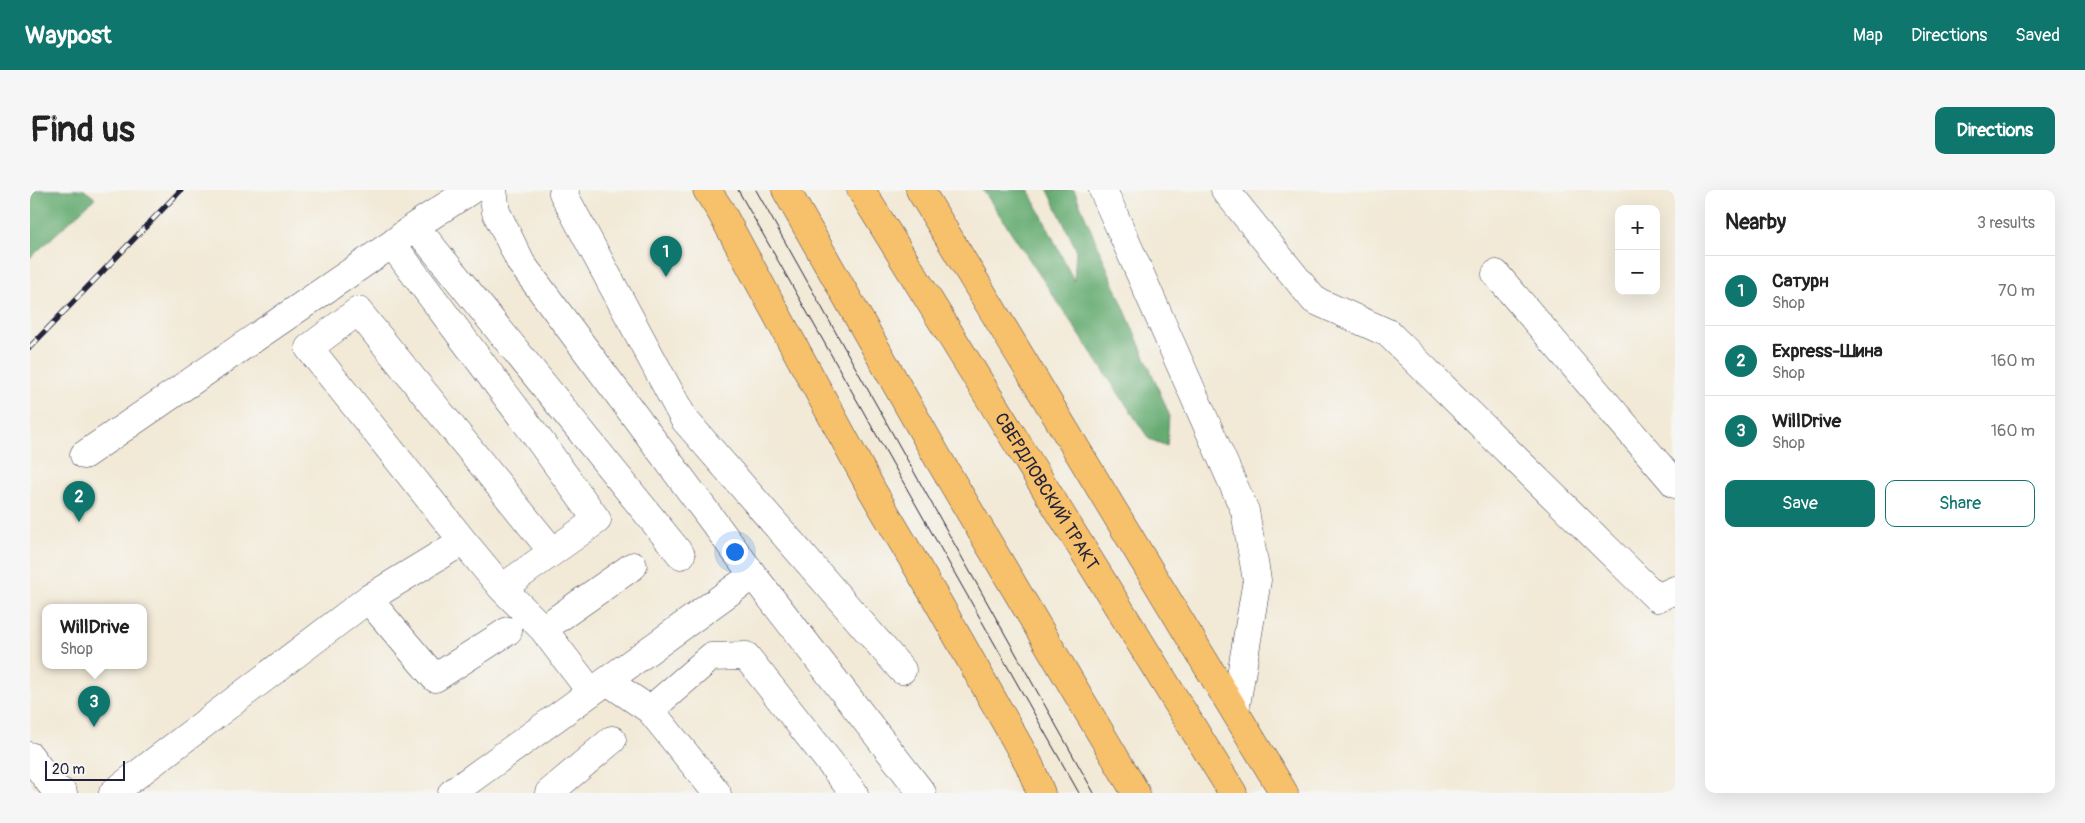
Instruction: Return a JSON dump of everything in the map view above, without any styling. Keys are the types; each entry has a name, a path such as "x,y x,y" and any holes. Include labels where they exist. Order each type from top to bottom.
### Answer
{"main road":[{"path":"707,190 720,210 872,490 1029,764 1041,793"},
{"path":"786,190 938,458 1136,793"},
{"path":"920,190 1284,793"},
{"name":"СВЕРДЛОВСКИЙ ТРАКТ","path":"864,196 1232,793"}],"street":[{"path":"492,190 496,212 521,263 753,575 922,793"},
{"path":"564,190 563,193 684,418 902,670"},
{"path":"1103,190 1245,511 1257,580 1235,711"},
{"path":"1225,190 1314,300 1388,334 1657,598 1675,590"},
{"path":"84,455 392,244 465,191"},
{"path":"415,226 681,555"},
{"path":"392,244 597,520 502,588"},
{"path":"1496,274 1675,484"},
{"path":"552,551 358,311 309,348 502,588 599,686 650,710 717,793"},
{"path":"537,437 566,412"},
{"path":"113,793 368,599 463,541"},
{"path":"543,629 633,566"},
{"path":"452,793 753,575"},
{"path":"368,599 436,678 508,631"},
{"path":"650,710 711,657 746,656 854,793"},
{"path":"549,793 612,740"},
{"path":"30,756 53,787 63,793"}],"green space":[{"path":"30,190 84,190 95,198 30,258"},
{"path":"983,190 1029,190 1074,281 1076,249 1048,190 1074,190 1169,414 1167,446 1149,439"}],"tram line":[{"path":"738,190 1079,793"},
{"path":"756,190 1094,793"}],"railway":[{"path":"30,347 181,190"}],"place":[{"name":"Сатурн","path":"666,277"},
{"name":"Express-Шина","path":"79,522"},
{"name":"WillDrive","path":"94,727"}]}
